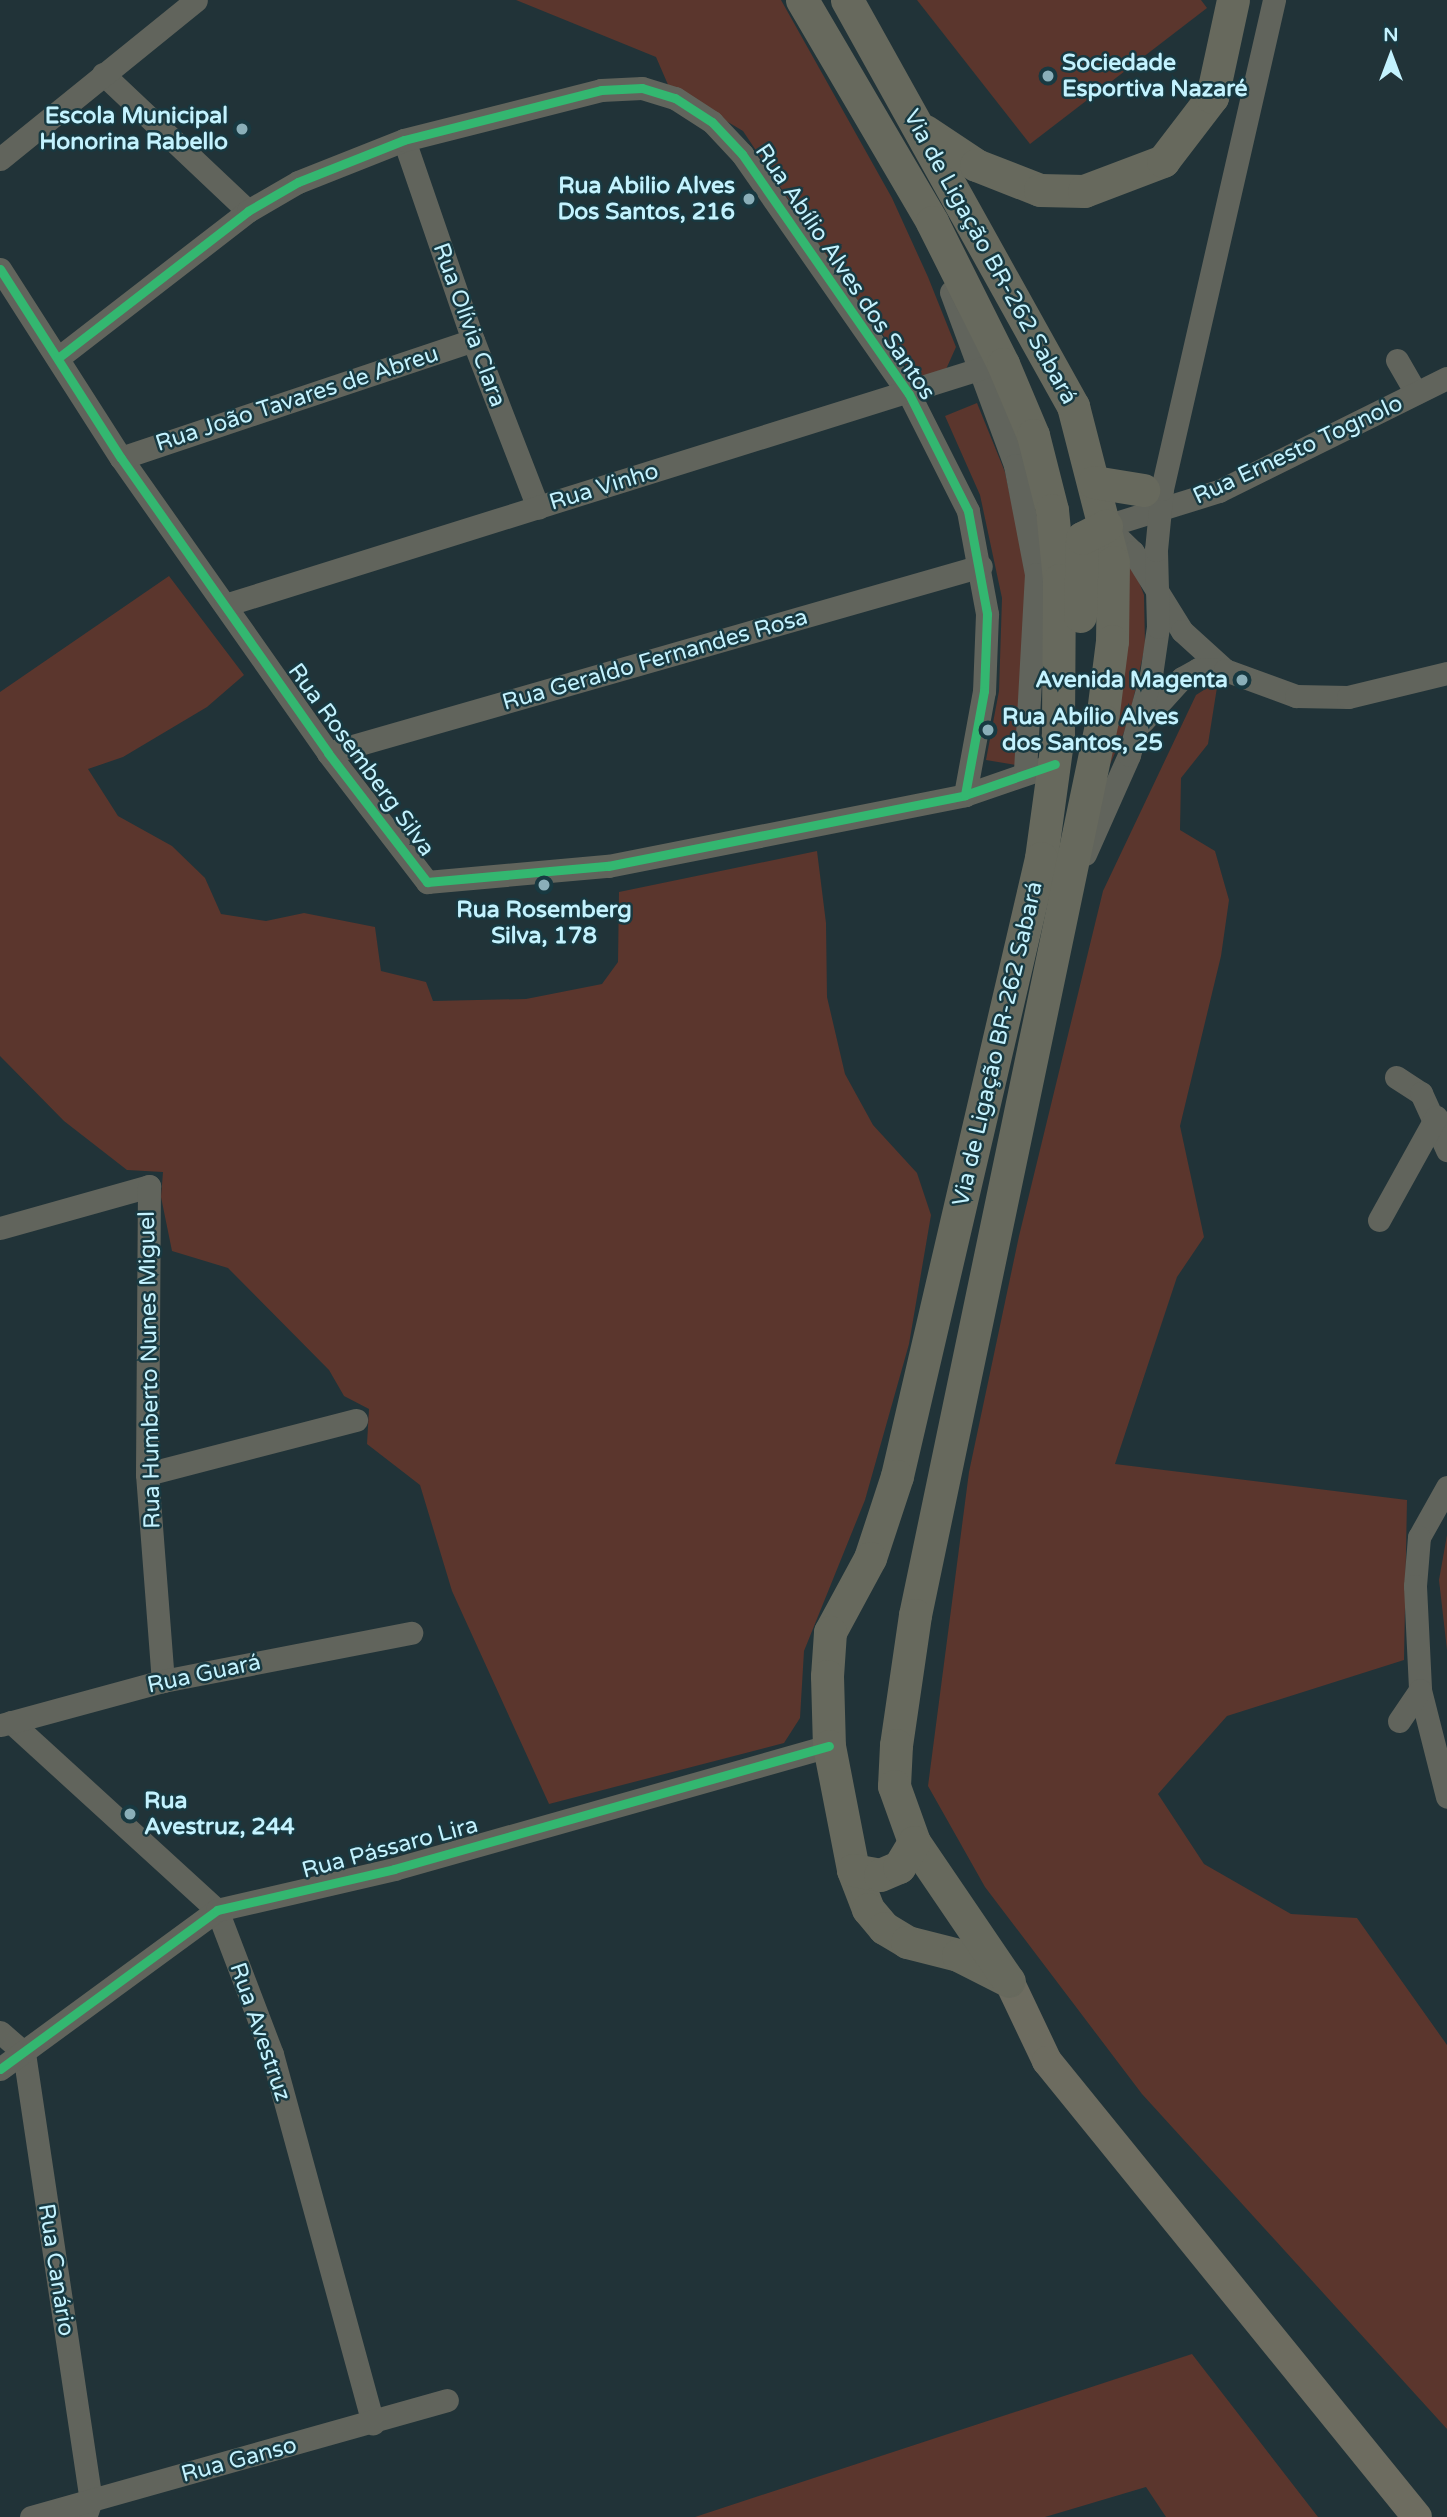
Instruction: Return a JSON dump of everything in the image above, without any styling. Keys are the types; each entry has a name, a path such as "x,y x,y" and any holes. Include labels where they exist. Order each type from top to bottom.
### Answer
{"highway":[{"name":"Via de Ligação BR-262 Sabará","path":"802,0 932,222 1033,435 1049,497 1059,580 1041,858 897,1476 870,1558 830,1632 829,1745 853,1870 868,1909 884,1928 908,1942 958,1955 1009,1981"},
{"name":"Via de Ligação BR-262 Sabará","path":"847,0 921,128 1073,406 1106,526 1113,562 1112,641 1070,885 915,1615 894,1786 914,1842 1009,1981"},
{"path":"921,128 976,165 1040,190 1084,191 1163,161 1212,97 1233,0"},
{"path":"1094,482 1151,501"},
{"path":"1046,757 1078,632 1081,541 1086,534 1106,526"},
{"path":"853,1870 880,1875 899,1867 914,1842"}],"main road":[{"path":"1009,1981 1047,2061 1417,2517"}],"street":[{"path":"0,159 196,0"},
{"path":"1139,724 1158,627 1151,501 1169,460 1274,0"},
{"path":"103,74 248,211"},
{"name":"Rua Abílio Alves dos Santos","path":"58,358 248,211 298,182 404,140 601,90 642,88 675,98 712,122 742,154 909,394 968,511 981,566 988,614 984,691 965,795"},
{"name":"Rua Olívia Clara","path":"404,140 473,340 538,508"},
{"name":"Via de Ligação BR-262 Sabará","path":"932,222 948,287 982,368 1015,465 1035,574 1046,757"},
{"name":"Rua Rosemberg Silva","path":"0,269 121,458 328,753 427,882 608,866 965,795 1046,757"},
{"name":"Rua João Tavares de Abreu","path":"121,458 473,340"},
{"path":"1397,360 1416,393"},
{"name":"Rua Vinho","path":"225,605 909,394 982,368"},
{"name":"Rua Ernesto Tognolo","path":"1106,526 1151,501 1219,491 1447,378"},
{"path":"1106,526 1128,545 1182,631 1225,670"},
{"name":"Rua Geraldo Fernandes Rosa","path":"328,753 981,566"},
{"path":"1139,724 1182,678 1198,668 1225,670 1296,696 1348,697 1447,673"},
{"name":"Via de Ligação BR-262 Sabará","path":"1070,885 1139,724"},
{"path":"1396,1077 1421,1093 1436,1117 1447,1150"},
{"path":"1379,1220 1436,1117"},
{"name":"Rua Humberto Nunes Miguel","path":"0,1228 149,1186 147,1474 163,1681"},
{"path":"147,1474 356,1420"},
{"path":"1447,1488 1419,1537 1415,1586 1420,1690 1447,1797"},
{"name":"Rua Guará","path":"6,1724 163,1681 411,1633"},
{"path":"1399,1721 1420,1690"},
{"name":"Rua Avestruz","path":"6,1724 217,1910 272,2054 373,2423"},
{"name":"Rua Pássaro Lira","path":"0,2069 217,1910 394,1869 829,1745"},
{"path":"0,2032 24,2053"},
{"name":"Rua Canário","path":"24,2053 88,2508"},
{"name":"Rua Ganso","path":"31,2517 88,2508 447,2400"}],"shaded area":[{"path":"516,0 781,0 892,198 928,277 956,347 943,376 913,376 832,265 743,131 669,87 656,57"},
{"name":"Sociedade Esportiva Nazaré","path":"917,0 1201,0 1207,8 1030,144"},
{"path":"977,403 1005,472 1027,575 1016,765 986,760 999,691 1002,598 980,495 945,416"},
{"path":"1128,553 1144,595 1145,646 1128,723 1101,785"},
{"path":"169,576 244,675 207,707 123,757 88,769 118,816 172,846 205,878 221,914 266,921 304,913 375,927 381,971 426,982 433,1001 526,999 602,984 618,962 619,892 817,851 826,923 827,997 845,1074 873,1125 917,1173 931,1215 909,1344 865,1500 804,1651 800,1718 784,1743 549,1804 452,1591 420,1485 367,1444 369,1409 344,1396 329,1370 228,1268 172,1251 161,1197 163,1172 127,1170 64,1121 0,1056 0,692"},
{"path":"1218,681 1208,744 1181,778 1180,830 1215,851 1229,900 1221,956 1180,1126 1204,1237 1177,1277 1115,1464 1407,1500 1404,1660 1227,1716 1158,1794 1204,1864 1291,1914 1357,1918 1447,2045 1447,2429 1142,2094 985,1887 928,1786 969,1472 1019,1236 1103,891 1196,695"},
{"path":"1447,1535 1447,1650 1439,1580"},
{"path":"1192,2354 1318,2517 1166,2517 1146,2487 1045,2517 695,2517"}],"cycle path":[{"path":"58,358 248,211 298,182 404,140 601,90 642,88 675,98 712,122 742,154 909,394 968,511 987,614 984,691 965,795"},
{"path":"0,269 121,458 328,753 427,882 608,866 965,795 1055,764"},
{"path":"0,2069 217,1910 394,1869 829,1746"}],"place":[{"name":"Sociedade Esportiva Nazaré","path":"1048,76"},
{"name":"Escola Municipal Honorina Rabello","path":"242,129"},
{"name":"Rua Abilio Alves Dos Santos, 216","path":"749,199"},
{"name":"Avenida Magenta","path":"1242,680"},
{"name":"Rua Abílio Alves dos Santos, 25","path":"988,730"},
{"name":"Rua Rosemberg Silva, 178","path":"544,885"},
{"name":"Rua Avestruz, 244","path":"130,1814"}]}
